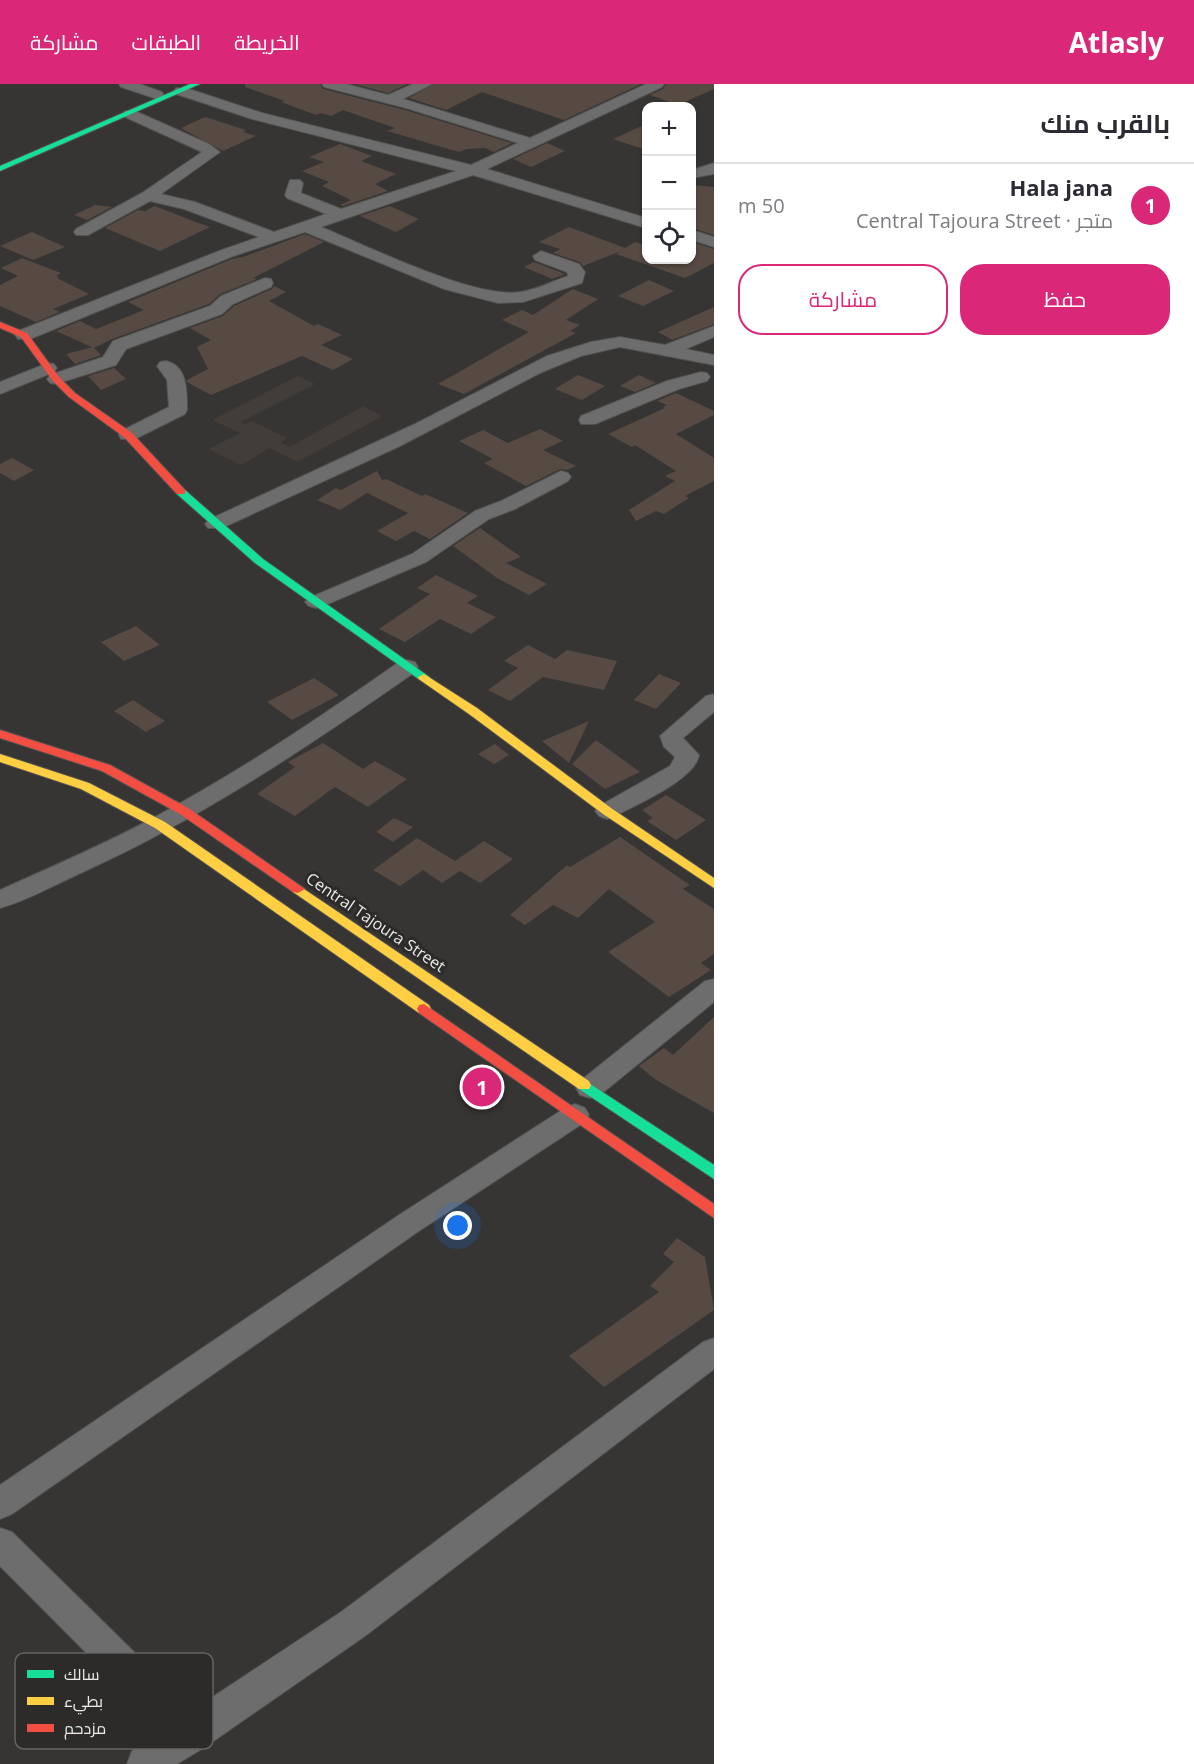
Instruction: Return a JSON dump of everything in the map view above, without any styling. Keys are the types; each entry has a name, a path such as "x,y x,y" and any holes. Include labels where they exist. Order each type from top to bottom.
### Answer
{"street":[{"path":"126,84 157,95"},
{"path":"0,160 85,128 157,95 196,84"},
{"path":"388,100 425,84"},
{"path":"24,335 273,237 473,170 657,84"},
{"path":"342,85 532,143"},
{"path":"0,169 130,114 180,88 257,116 473,170 642,222"},
{"path":"82,232 148,196 212,152 130,114"},
{"path":"696,174 714,168"},
{"path":"295,183 293,195 339,214"},
{"path":"148,196 189,205 273,237"},
{"path":"304,226 450,285 498,298 523,297 576,279 578,272 573,268 541,256"},
{"path":"696,236 714,242"},
{"path":"0,389 110,361 119,345 216,310 227,300 265,283"},
{"path":"0,325 24,335 52,374 72,395 129,435 185,496 259,561 407,667 473,711 607,811 714,884"},
{"path":"667,351 714,331"},
{"path":"215,524 420,429 551,360 609,343 620,342 714,360"},
{"path":"667,351 676,363 708,380"},
{"path":"129,435 178,410 179,383 174,371 166,366"},
{"path":"588,420 673,385 708,380"},
{"path":"316,602 419,558 482,515 508,505 561,477"},
{"path":"0,900 160,825 309,735 407,667"},
{"path":"607,811 678,771 686,762 687,755 672,742 671,736 714,701"},
{"name":"Central Tajoura Street","path":"0,734 106,768 184,811 714,1173"},
{"path":"0,758 85,786 160,825 714,1212"},
{"path":"590,1088 714,988"},
{"path":"0,1504 409,1223 575,1115"},
{"path":"213,1720 353,1624 714,1351"},
{"path":"0,1543 111,1653"},
{"path":"145,1764 168,1749"}],"shaded area":[{"path":"298,376 315,384 241,422 245,424 252,421 287,438 281,443 290,447 363,406 383,416 297,462 270,448 241,465 209,449 240,433 212,420"}],"building":[{"path":"245,84 320,84 323,89 405,110 512,143 494,152 485,148 459,152 387,131 395,128 343,110 331,116 321,113 316,115 245,87"},
{"path":"355,84 407,84 388,93"},
{"path":"434,84 641,84 564,120 482,92 446,110 409,98"},
{"path":"666,84 714,84 714,89 685,102 670,102 650,95 663,89"},
{"path":"205,117 246,130 243,132 256,136 223,151 181,128"},
{"path":"642,126 642,149 613,139"},
{"path":"547,143 565,151 531,167 513,159"},
{"path":"340,144 372,156 361,161 396,174 375,184 388,191 343,206 340,205 351,200 322,186 329,182 302,171 324,162 309,157"},
{"path":"696,185 714,187 714,235 696,229"},
{"path":"95,205 112,207 87,220 74,215"},
{"path":"155,206 210,227 160,251 105,228 138,210 145,211"},
{"path":"390,206 419,219 396,232 360,216"},
{"path":"569,227 625,248 635,242 642,245 642,263 616,254 621,251 583,266 580,262 553,253 560,249 539,242"},
{"path":"32,232 65,247 33,260 0,246"},
{"path":"305,234 324,242 253,278 257,279 220,294 209,304 112,339 94,348 56,331 80,321 96,329 144,310 128,302 232,259"},
{"path":"696,243 714,249 714,263 685,278 645,264 696,264"},
{"path":"22,258 61,273 56,276 59,277 57,278 89,294 53,309 60,312 36,322 0,306 0,285 18,276 1,268"},
{"path":"534,262 565,274 552,279 524,267"},
{"path":"649,280 674,291 643,306 618,296"},
{"path":"274,286 286,292 269,301 314,326 318,324 342,335 321,345 353,359 333,370 302,356 211,395 187,382 208,369 197,347 211,340 190,328 223,316 234,306"},
{"path":"573,289 598,299 566,320 580,325 570,331 576,333 464,394 438,384 529,332 502,320 522,310 533,315"},
{"path":"714,307 714,324 672,340 658,332"},
{"path":"93,347 101,355 75,364 66,354"},
{"path":"114,368 126,379 101,390 88,376"},
{"path":"578,375 605,386 582,400 555,389"},
{"path":"639,375 656,383 635,392 620,386"},
{"path":"676,393 714,411 714,415 676,434 714,458 714,481 685,496 689,498 664,514 656,511 636,521 629,510 675,481 665,476 676,471 635,445 632,447 608,434 665,408 663,407 667,405 657,401"},
{"path":"540,429 563,441 543,450 576,466 567,470 560,469 526,486 484,463 493,459 459,441 483,430 508,443"},
{"path":"12,458 34,470 14,481 0,473 0,464"},
{"path":"377,471 382,480 386,479 422,496 425,494 468,513 430,539 414,531 396,541 377,531 408,513 367,493 340,510 317,500 336,488 341,490"},
{"path":"480,528 521,557 506,563 547,584 529,595 497,578 453,546"},
{"path":"436,575 478,596 467,603 496,617 471,634 440,619 405,642 379,629 430,594 417,588"},
{"path":"136,626 160,645 124,661 101,642"},
{"path":"528,645 555,659 567,650 617,661 604,690 543,677 510,701 488,690 518,668 504,661"},
{"path":"659,674 681,683 656,709 634,700"},
{"path":"314,678 339,695 292,720 267,702"},
{"path":"133,700 165,721 146,732 114,711"},
{"path":"589,721 569,763 542,741"},
{"path":"596,740 640,772 605,789 572,764"},
{"path":"323,743 363,769 375,761 407,779 368,807 335,787 295,816 257,794 295,767 288,762"},
{"path":"495,744 509,755 494,764 478,754"},
{"path":"666,795 706,820 676,840 647,821 653,818 642,810"},
{"path":"394,818 413,827 393,842 376,832"},
{"path":"620,837 690,885 683,889 714,909 714,954 701,963 711,970 669,997 608,952 655,922 609,889 578,918 553,905 525,925 510,915 567,865 570,867"},
{"path":"417,838 455,861 484,841 513,859 480,883 460,871 442,883 423,870 400,886 373,870"},
{"path":"714,1017 714,1113 656,1080 639,1066 664,1048 673,1055"},
{"path":"677,1238 705,1257 714,1310 604,1387 569,1356 659,1292 650,1286 674,1262 663,1254"}],"traffic: fast":[{"path":"0,169 196,84"},
{"path":"181,492 259,561 424,678"},
{"path":"584,1085 714,1173"}],"traffic: slow":[{"path":"424,678 473,711 607,811 714,884"},
{"path":"0,758 85,786 160,825 424,1009"},
{"path":"298,889 584,1085"}],"traffic: jam":[{"path":"0,325 24,335 56,379 72,395 128,435 181,492"},
{"path":"0,734 106,768 184,811 298,889"},
{"path":"424,1009 714,1212"}],"place":[{"name":"Hala jana","path":"482,1087"}]}
